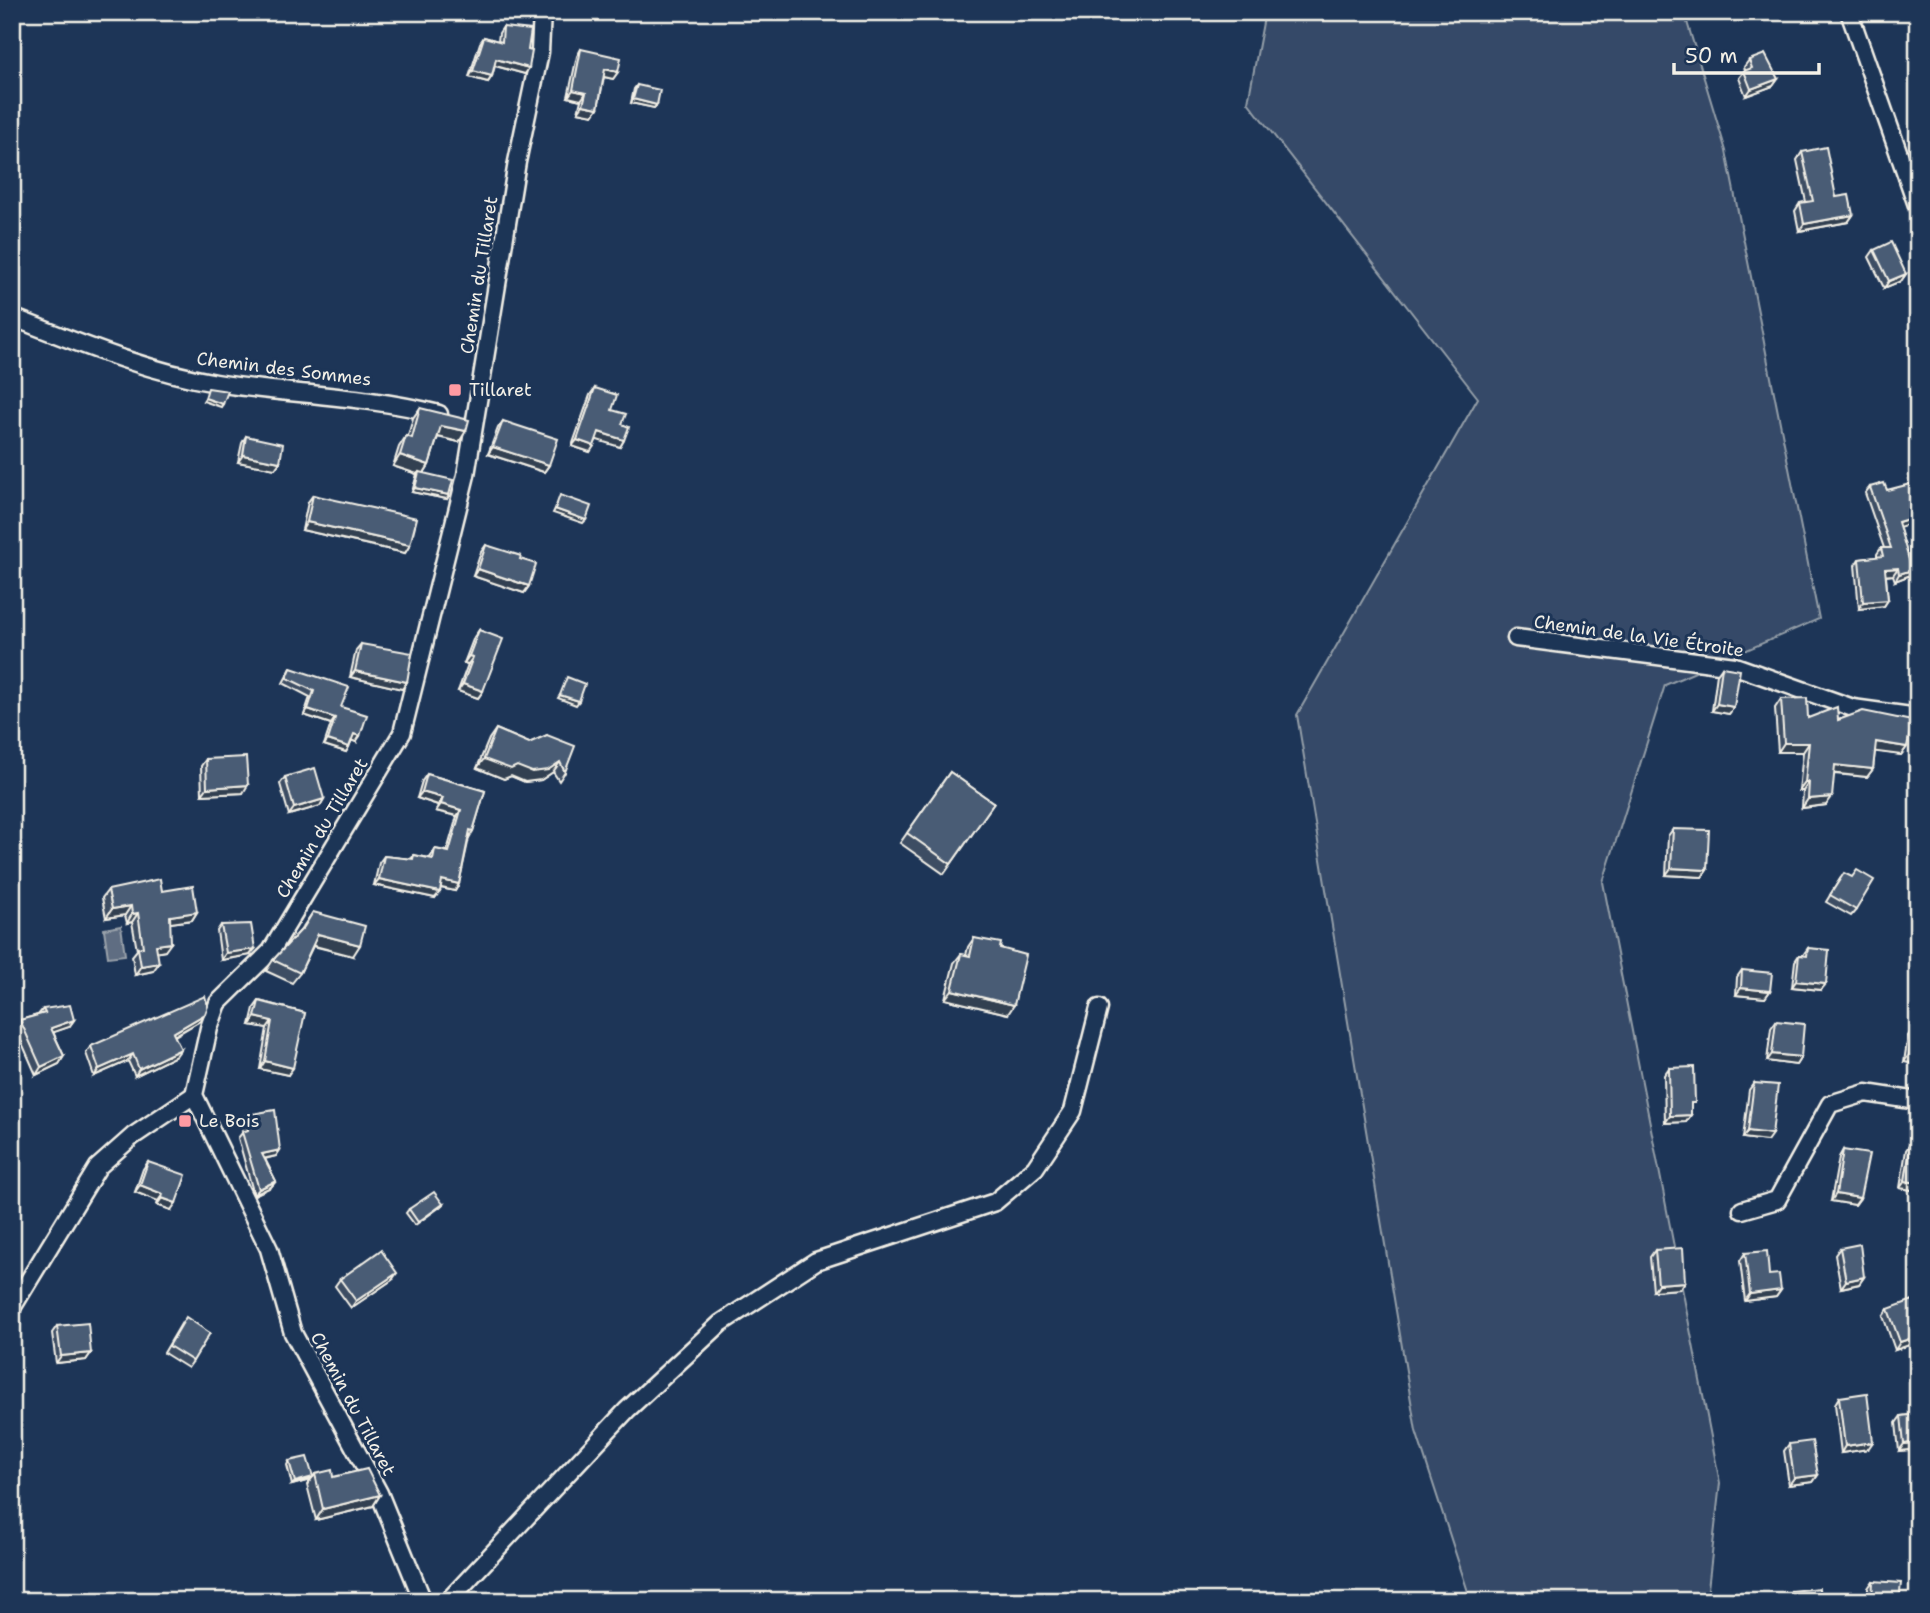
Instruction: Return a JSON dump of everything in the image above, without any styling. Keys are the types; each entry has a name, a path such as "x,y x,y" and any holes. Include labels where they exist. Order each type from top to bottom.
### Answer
{"street":[{"name":"Chemin du Tillaret","path":"423,1601 379,1493 293,1332 269,1249 194,1095 209,1028 218,1003 271,951 402,733 466,475 462,420 540,52 542,12"},
{"path":"1850,12 1918,208"},
{"name":"Chemin des Sommes","path":"12,317 123,360 214,383 387,401 462,420"},
{"name":"Chemin de la Vie Étroite","path":"1516,638 1735,666 1853,708 1918,717"},
{"path":"448,1601 627,1410 721,1323 816,1261 995,1202 1035,1168 1073,1111 1099,1008"},
{"path":"1742,1210 1777,1200 1830,1104 1866,1093 1918,1101"},
{"path":"12,1308 98,1167 133,1136 194,1095"}],"shaded area":[{"path":"1265,12 1684,12 1726,151 1819,619 1665,685 1603,882 1720,1483 1707,1598 1689,1601 1471,1601 1416,1431 1297,715 1478,398 1248,102"},
{"path":"121,926 125,955 108,957 104,929"}],"building":[{"path":"503,27 531,30 528,50 532,51 529,68 496,59 492,76 473,71 484,37 502,42"},
{"path":"581,49 621,58 618,72 605,69 598,108 583,105 586,93 573,90"},
{"path":"1765,54 1778,79 1751,89 1744,71 1752,68 1749,60"},
{"path":"637,85 660,90 657,105 633,99"},
{"path":"1826,147 1836,197 1849,195 1853,215 1804,224 1800,203 1813,201 1802,152"},
{"path":"1891,242 1906,274 1889,281 1874,250"},
{"path":"208,388 228,391 223,404 205,398"},
{"path":"595,388 617,395 612,410 626,414 622,424 629,427 624,440 599,432 594,446 577,440"},
{"path":"420,408 469,420 466,431 441,426 429,465 400,455 406,436 412,438"},
{"path":"503,421 558,439 549,465 493,447"},
{"path":"246,436 283,444 280,462 243,455"},
{"path":"419,472 453,480 449,495 415,488"},
{"path":"1884,483 1887,490 1914,483 1918,494 1918,516 1898,522 1912,570 1899,574 1898,568 1885,569 1888,600 1863,602 1859,559 1883,556 1881,548 1891,548 1870,487"},
{"path":"313,495 417,518 410,545 307,522"},
{"path":"560,495 591,506 586,520 555,509"},
{"path":"486,545 521,556 520,559 536,564 529,586 478,569"},
{"path":"479,630 503,639 483,691 463,684 473,657 469,656"},
{"path":"361,644 412,653 407,682 355,671"},
{"path":"1722,667 1740,670 1734,707 1717,704"},
{"path":"291,668 349,687 341,707 367,715 360,736 354,734 349,747 328,740 335,718 308,709 314,691 287,678"},
{"path":"567,677 585,684 579,701 560,695"},
{"path":"1807,698 1808,718 1837,707 1838,720 1863,711 1912,721 1907,747 1876,742 1873,769 1835,765 1832,797 1808,799 1809,782 1805,783 1809,743 1784,743 1781,699"},
{"path":"496,729 529,743 547,735 575,746 565,772 560,762 548,770 532,772 517,766 511,769 484,759"},
{"path":"246,757 248,785 207,788 206,759"},
{"path":"315,768 324,799 294,808 285,777"},
{"path":"950,772 994,803 951,864 907,833"},
{"path":"427,774 485,791 473,831 470,830 459,884 442,880 440,892 379,879 384,856 413,859 414,855 433,859 435,849 449,852 461,810 441,804 443,798 422,792"},
{"path":"1673,829 1709,830 1707,870 1671,868"},
{"path":"1857,870 1874,880 1856,910 1830,895 1844,873 1852,877"},
{"path":"160,879 162,891 193,886 197,912 170,916 171,943 156,945 159,963 141,966 138,948 143,947 138,913 132,914 131,906 112,909 108,890"},
{"path":"313,912 365,926 360,945 318,934 300,973 273,960 304,927"},
{"path":"251,924 255,949 226,953 221,925"},
{"path":"974,938 1001,943 1000,948 1026,955 1014,1005 952,990 961,954 970,956"},
{"path":"1808,948 1829,950 1826,984 1796,981 1799,955 1807,956"},
{"path":"1742,970 1772,973 1770,991 1741,988"},
{"path":"205,996 208,1006 205,1014 173,1033 181,1049 139,1069 133,1054 99,1069 91,1046"},
{"path":"259,1001 305,1013 293,1068 265,1061 272,1021 255,1017"},
{"path":"70,1005 74,1020 51,1028 64,1056 41,1067 20,1020 45,1013 43,1009"},
{"path":"1776,1021 1804,1024 1801,1057 1772,1054"},
{"path":"1913,1029 1918,1030 1918,1056 1909,1055"},
{"path":"1694,1067 1695,1103 1691,1103 1691,1115 1670,1116 1669,1068"},
{"path":"1754,1083 1778,1085 1772,1134 1748,1131"},
{"path":"275,1110 280,1150 262,1154 276,1181 259,1189 242,1132 248,1130 246,1115"},
{"path":"1911,1143 1918,1144 1918,1183 1905,1181"},
{"path":"1843,1150 1869,1154 1860,1198 1836,1194"},
{"path":"148,1162 186,1175 176,1203 162,1198 163,1194 140,1185"},
{"path":"434,1192 443,1204 418,1222 409,1209"},
{"path":"1860,1244 1864,1277 1846,1281 1840,1248"},
{"path":"1683,1248 1685,1282 1658,1284 1655,1250"},
{"path":"381,1250 397,1273 356,1301 340,1279"},
{"path":"1767,1251 1769,1275 1779,1274 1781,1290 1750,1294 1745,1253"},
{"path":"1913,1300 1918,1313 1918,1317 1913,1319 1918,1336 1900,1342 1888,1309"},
{"path":"186,1317 210,1333 193,1361 169,1346"},
{"path":"88,1323 91,1353 61,1356 57,1326"},
{"path":"1867,1393 1873,1442 1845,1446 1839,1397"},
{"path":"1918,1414 1918,1442 1904,1444 1901,1416"},
{"path":"1812,1441 1818,1475 1794,1478 1789,1444"},
{"path":"307,1457 313,1477 295,1482 289,1461"},
{"path":"367,1469 380,1495 323,1509 315,1474 332,1470 333,1477"},
{"path":"1873,1581 1901,1583 1899,1601 1872,1601"},
{"path":"1819,1588 1820,1601 1791,1601 1791,1591"}],"place":[{"name":"Tillaret","path":"455,390"},
{"name":"Le Bois","path":"185,1121"}]}
